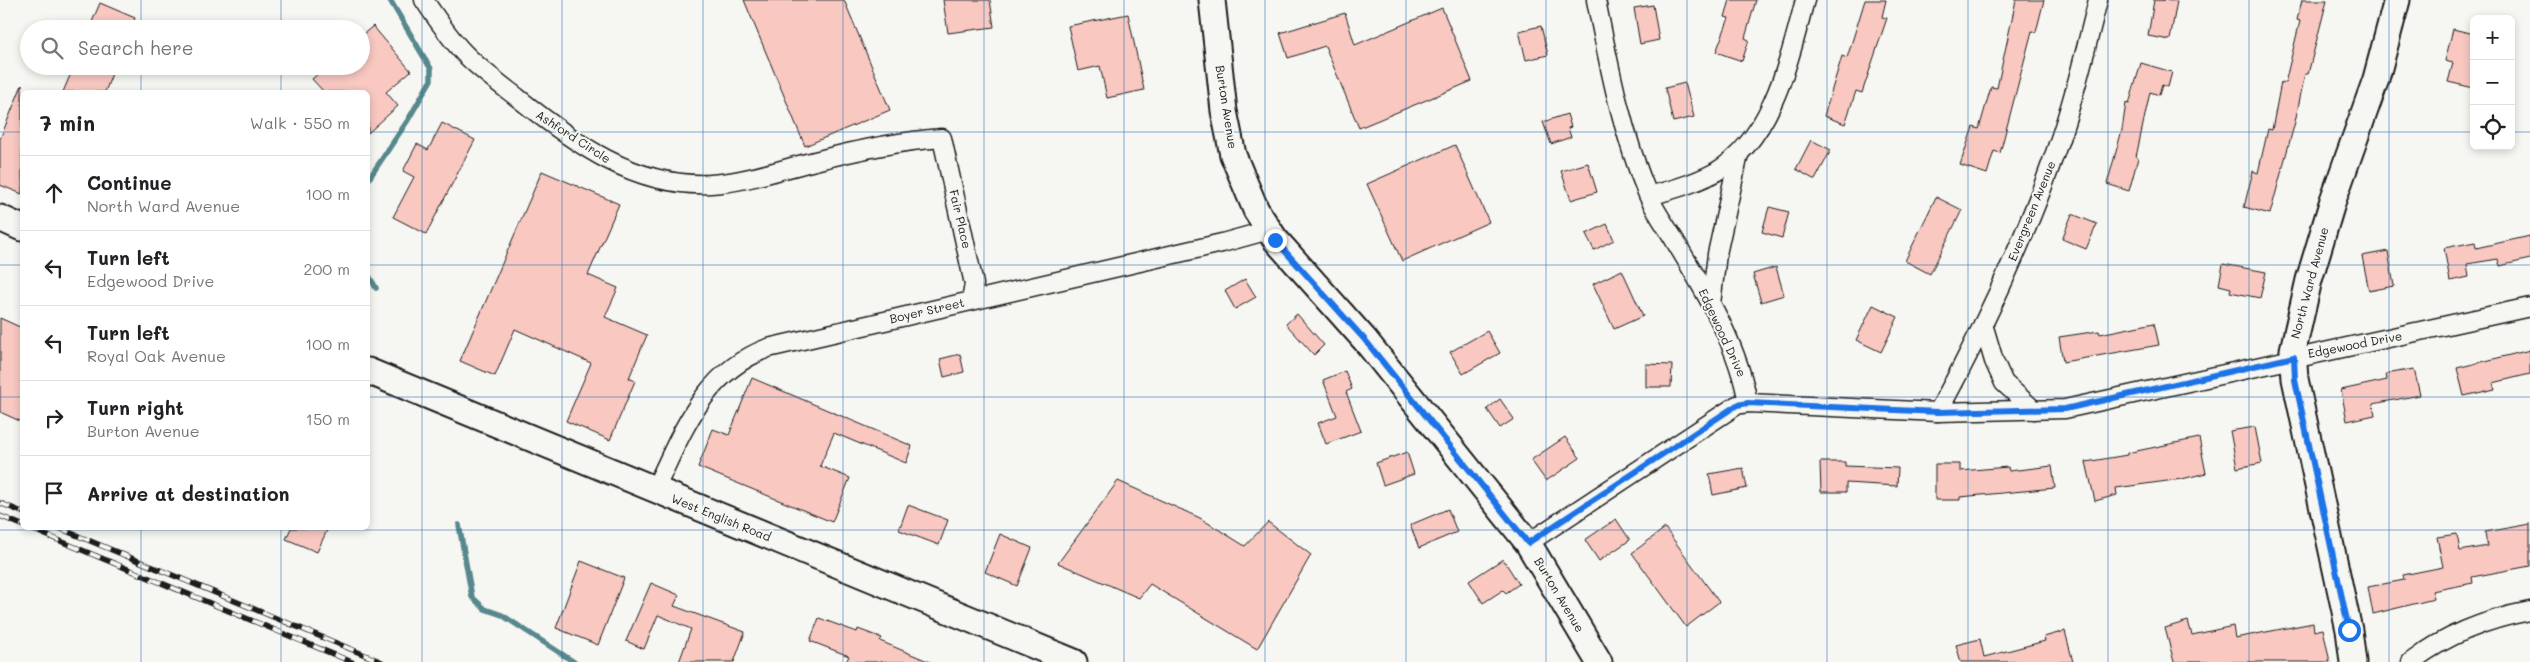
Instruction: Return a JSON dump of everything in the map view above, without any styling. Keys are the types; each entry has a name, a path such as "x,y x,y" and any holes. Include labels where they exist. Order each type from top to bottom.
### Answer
{"street":[{"name":"Ashford Circle","path":"424,0 464,54 496,81 590,150 604,159 641,175 674,182 711,184 756,176 814,161 915,140 942,138"},
{"name":"Burton Avenue","path":"1212,0 1224,111 1233,154 1256,210 1269,230 1365,340 1528,543 1599,662"},
{"name":"Edgewood Drive","path":"1596,0 1609,67 1629,141 1649,196 1711,304 1744,378 1748,403 1938,412 2065,409 2294,357 2383,340 2530,307"},
{"path":"1649,196 1693,183 1715,172 1739,154 1762,122 1780,83 1804,0"},
{"name":"Evergreen Avenue","path":"1938,412 1983,324 2029,223 2056,153 2078,81 2098,0"},
{"name":"North Ward Avenue","path":"2353,662 2349,630 2295,380 2293,350 2309,280 2333,200 2376,79 2397,0"},
{"name":"Fair Place","path":"942,138 974,284 971,301"},
{"path":"1711,304 1717,254 1739,154"},
{"path":"0,218 20,227"},
{"name":"Boyer Street","path":"654,491 698,403 722,374 748,356 768,348 1269,230"},
{"path":"1983,324 1994,361 2004,383 2034,410"},
{"name":"West English Road","path":"370,372 654,491 1074,662"},
{"path":"1528,543 1737,405 1748,403"},
{"path":"2411,662 2458,633 2506,616 2530,611"}],"building":[{"path":"744,0 844,0 890,110 805,146"},
{"path":"943,0 990,0 994,27 948,33"},
{"path":"1730,0 1756,0 1745,38 1749,40 1742,61 1716,52 1729,18 1725,17"},
{"path":"1865,0 1886,0 1882,17 1887,18 1862,93 1856,91 1845,124 1824,116 1842,56 1847,58"},
{"path":"2016,0 2044,0 2036,32 2032,31 2000,153 1994,151 1987,174 1960,165 1973,127 1979,129 1991,87 1997,88"},
{"path":"2154,0 2177,1 2170,40 2148,36"},
{"path":"2302,0 2327,0 2308,74 2305,74 2295,122 2270,214 2244,207 2253,171 2258,173 2268,129 2272,130 2281,82 2285,83 2300,21 2297,20"},
{"path":"100,3 135,18 134,20 93,20"},
{"path":"1653,5 1659,40 1640,44 1634,8"},
{"path":"1442,8 1472,81 1359,128 1325,46 1288,58 1280,33 1345,13 1355,45"},
{"path":"1128,14 1144,90 1107,98 1100,66 1078,71 1068,26"},
{"path":"373,26 411,71 386,92 398,106 370,131 370,90 322,90 312,79 317,75 370,75 370,28"},
{"path":"1541,26 1548,55 1526,60 1519,31"},
{"path":"2453,29 2470,33 2470,87 2448,82 2453,63 2445,61"},
{"path":"2141,63 2172,72 2168,87 2162,85 2159,95 2150,92 2136,157 2138,158 2129,191 2107,184 2122,130 2126,103 2129,104"},
{"path":"70,75 112,75 106,90 64,90"},
{"path":"1685,83 1694,117 1673,122 1665,88"},
{"path":"22,85 22,90 20,90 20,193 0,185 0,139"},
{"path":"1567,114 1571,127 1568,128 1571,137 1551,144 1543,122"},
{"path":"442,123 475,140 426,234 393,217 414,177 403,171 417,144 428,150"},
{"path":"1811,140 1831,150 1815,180 1796,169"},
{"path":"1455,145 1489,222 1402,261 1367,184"},
{"path":"1588,163 1597,192 1571,200 1561,171"},
{"path":"542,171 619,204 588,275 618,288 605,317 647,335 629,378 635,381 610,440 566,421 591,363 515,329 495,376 460,361"},
{"path":"1936,197 1962,210 1930,274 1905,261"},
{"path":"1769,207 1789,212 1782,238 1762,232"},
{"path":"2072,214 2097,224 2086,249 2062,239"},
{"path":"1607,224 1614,240 1594,250 1586,234"},
{"path":"2530,236 2530,259 2500,266 2498,259 2467,264 2469,277 2450,281 2444,248 2475,242 2476,248"},
{"path":"2388,251 2394,286 2369,291 2362,256"},
{"path":"2223,264 2266,272 2260,298 2230,292 2231,288 2219,285"},
{"path":"1776,267 1784,295 1761,302 1753,274"},
{"path":"1622,270 1643,316 1614,329 1593,284"},
{"path":"1245,279 1256,297 1235,309 1225,291"},
{"path":"1873,305 1898,317 1881,352 1856,340"},
{"path":"1297,314 1324,345 1314,355 1286,324"},
{"path":"0,318 20,327 20,421 0,412"},
{"path":"2154,323 2159,345 2063,362 2059,337 2099,331 2100,334"},
{"path":"1487,331 1500,353 1463,374 1450,352"},
{"path":"2530,350 2530,374 2493,383 2495,389 2464,396 2457,368"},
{"path":"960,354 964,372 944,377 940,359"},
{"path":"1646,364 1672,365 1671,387 1646,387"},
{"path":"2414,369 2420,395 2373,404 2375,415 2347,421 2341,390 2387,380 2386,374"},
{"path":"1345,371 1352,389 1346,392 1361,431 1326,444 1318,423 1337,416 1323,380"},
{"path":"752,378 912,446 906,463 834,433 820,466 850,478 832,522 698,467 713,429 729,435"},
{"path":"1500,399 1514,419 1500,428 1487,409"},
{"path":"2255,427 2262,463 2237,468 2230,431"},
{"path":"1565,437 1580,458 1546,481 1531,460"},
{"path":"2199,438 2206,473 2182,479 2116,488 2117,495 2095,501 2086,462 2127,455 2127,453"},
{"path":"1407,452 1414,474 1383,485 1376,463"},
{"path":"1820,462 1845,462 1845,466 1898,468 1897,486 1846,483 1846,492 1821,492"},
{"path":"1935,464 1960,464 1960,471 2008,467 2009,471 2052,466 2055,488 1960,497 1960,500 1935,500"},
{"path":"1743,468 1747,488 1713,495 1709,474"},
{"path":"1118,481 1200,518 1245,546 1268,522 1311,555 1257,649 1150,584 1139,598 1058,563"},
{"path":"908,505 948,520 939,545 899,530"},
{"path":"1448,509 1457,532 1419,548 1410,525"},
{"path":"1616,519 1630,540 1599,561 1585,540"},
{"path":"2530,524 2530,566 2472,577 2473,583 2432,591 2434,599 2373,614 2368,587 2404,580 2403,575 2443,567 2437,537 2457,534 2460,551 2487,546 2485,532"},
{"path":"1665,528 1719,602 1686,627 1632,553"},
{"path":"290,530 327,530 317,552 286,539"},
{"path":"1000,534 1032,548 1017,586 985,572"},
{"path":"1503,559 1519,584 1506,593 1503,590 1483,603 1469,581"},
{"path":"581,561 624,578 598,645 556,628"},
{"path":"651,583 679,595 674,606 745,632 734,662 679,662 691,629 658,615 644,649 626,641"},
{"path":"819,618 857,632 858,629 882,638 880,641 930,662 846,662 849,656 810,641"},
{"path":"2188,621 2192,635 2233,626 2235,638 2313,623 2314,631 2323,629 2330,662 2174,662 2165,628"},
{"path":"2065,631 2073,662 1961,662 1956,645 1980,639 1984,657 2045,641 2044,637"}],"waterway":[{"path":"370,177 408,120 431,80 431,69 390,0"},
{"path":"370,278 376,288"},
{"path":"459,525 472,597 485,609 502,615 574,662"}],"railway":[{"path":"0,503 20,511"},
{"path":"0,516 20,524"},
{"path":"34,530 352,662"},
{"path":"64,530 382,662"}],"route":[{"path":"1275,240 1365,340 1528,543 1737,405 1748,403 1938,412 2065,409 2294,357 2295,380 2349,630"}]}
